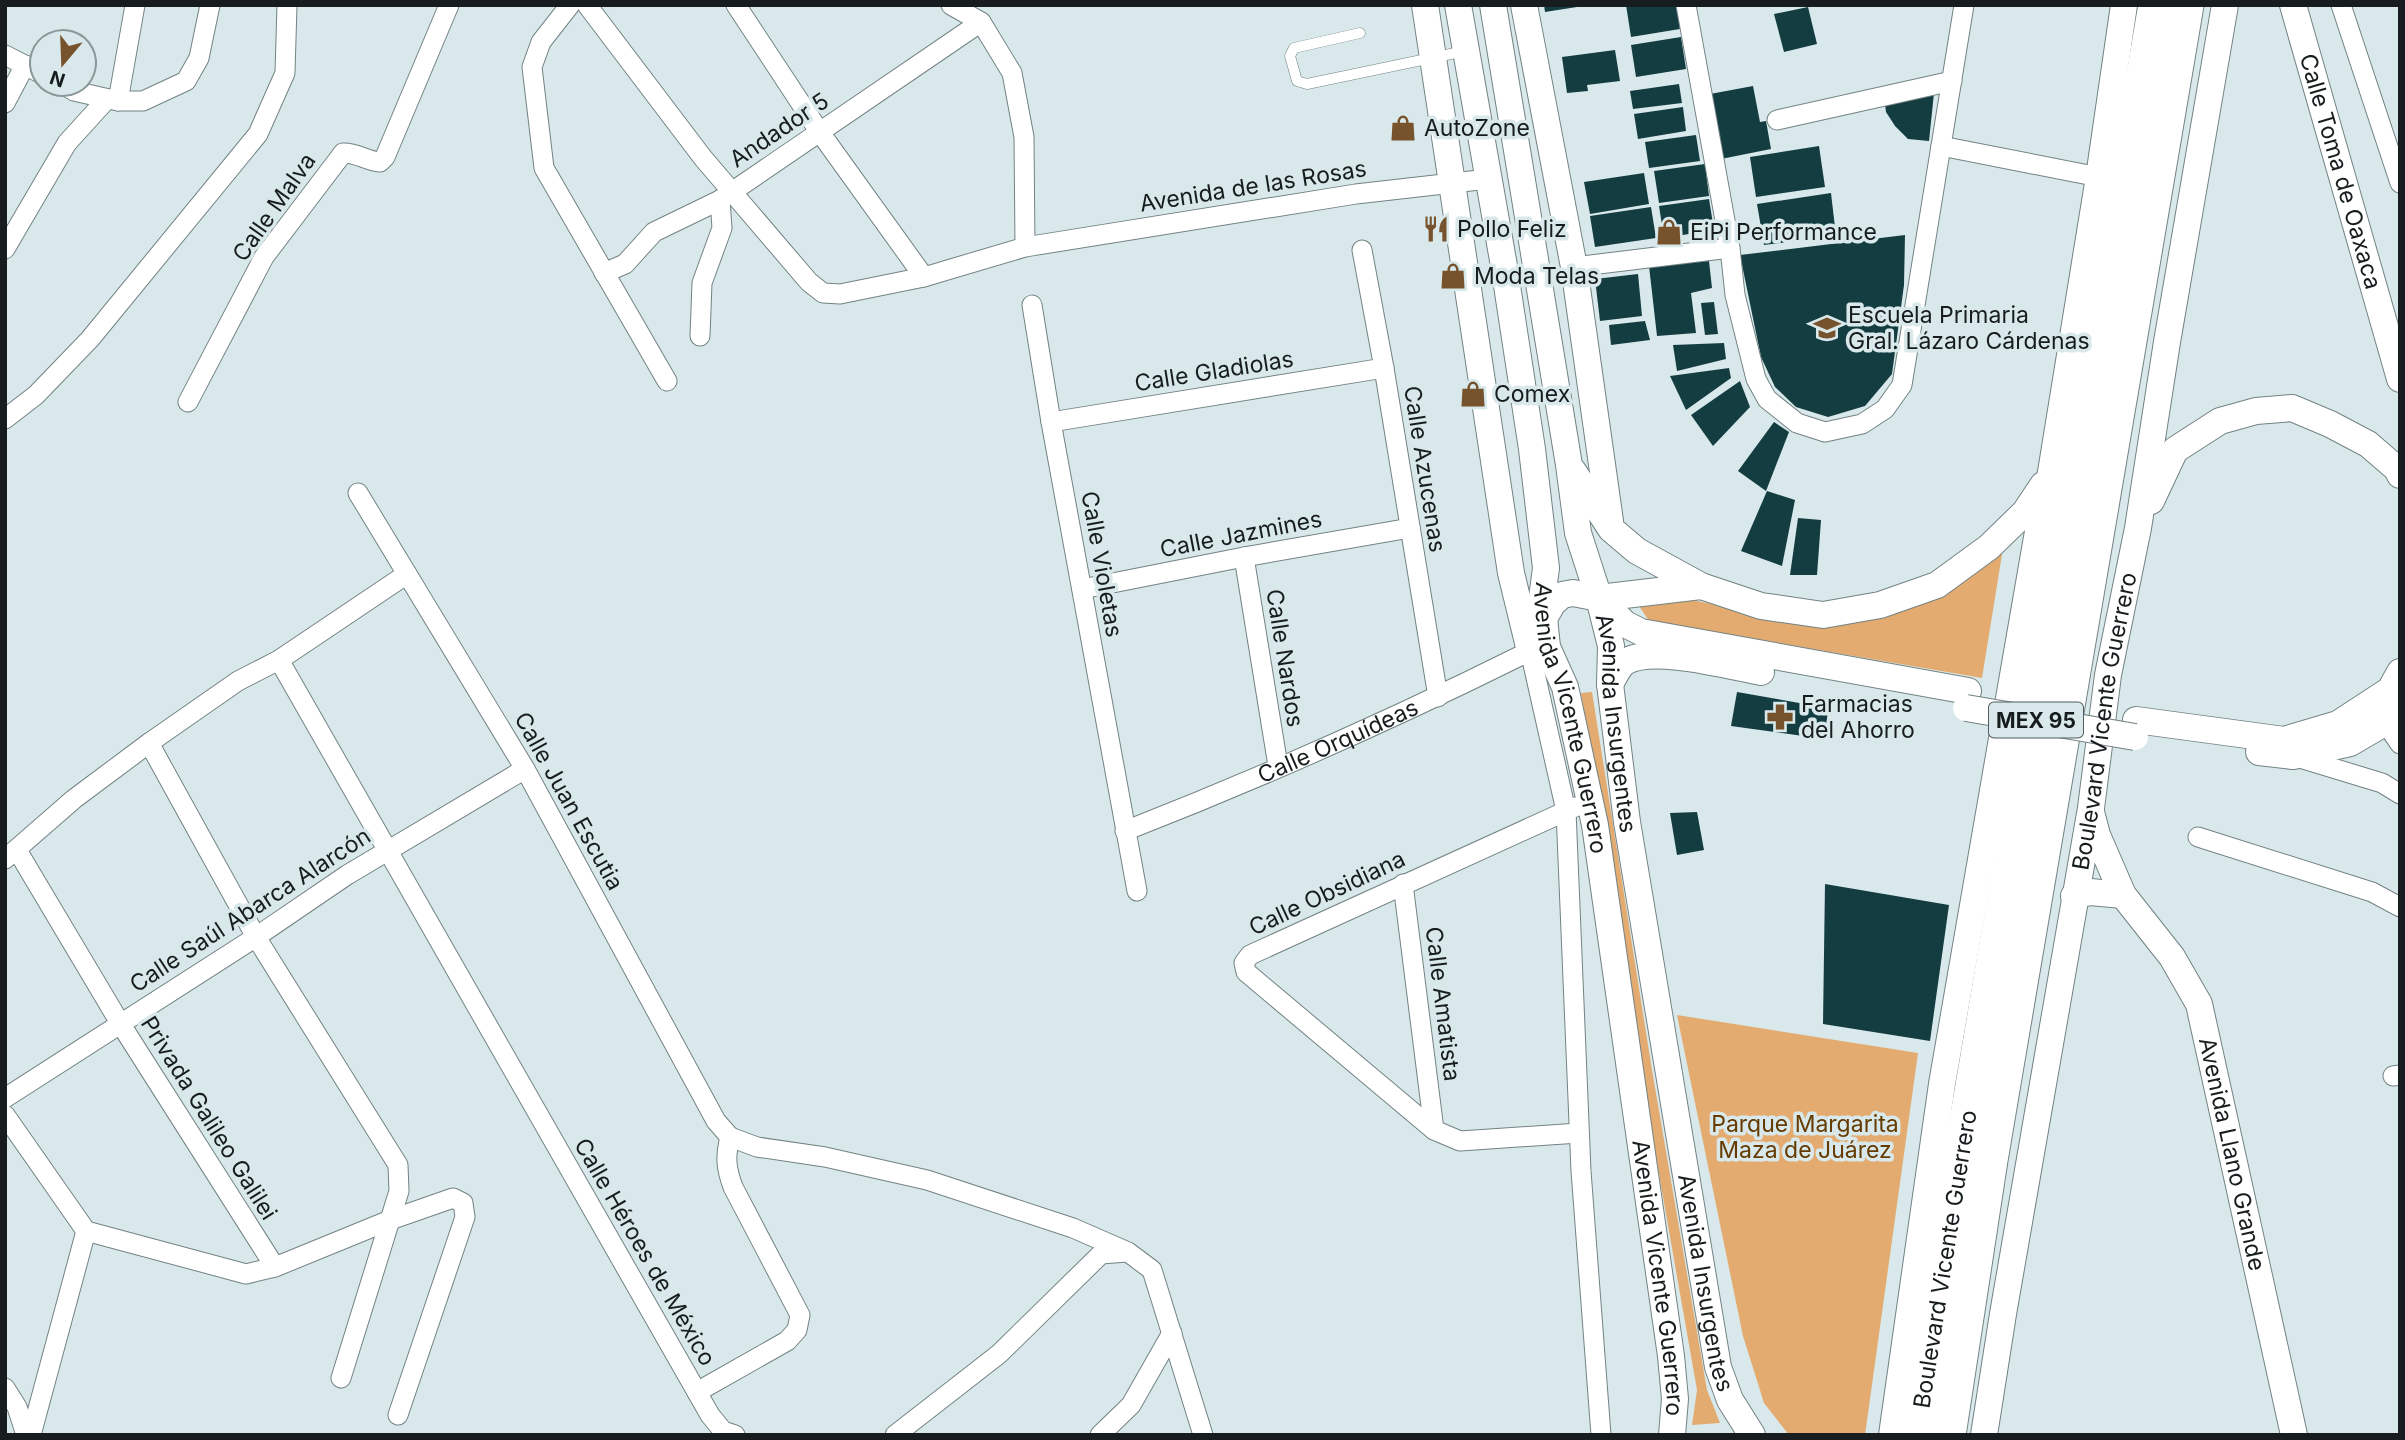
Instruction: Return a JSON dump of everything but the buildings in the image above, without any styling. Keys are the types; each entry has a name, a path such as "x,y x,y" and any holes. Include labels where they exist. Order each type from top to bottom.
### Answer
{"highway":[{"name":"Boulevard Vicente Guerrero","path":"1917,1435 2156,5"},
{"name":"Boulevard Vicente Guerrero","path":"1948,1435 1992,1146 2186,5"},
{"path":"1901,1435 1928,1358"}],"main road":[{"path":"1425,5 1511,573 1538,649"},
{"name":"Avenida Vicente Guerrero","path":"1458,5 1532,449 1546,568 1542,598 1543,620 1538,649 1565,687 1578,806 1671,1356 1675,1399 1672,1435"},
{"name":"Avenida Insurgentes","path":"1493,5 1578,533 1611,646 1610,684 1629,835 1718,1367 1730,1400 1752,1435"},
{"path":"1524,5 1574,267 1611,529"},
{"name":"Boulevard Vicente Guerrero","path":"1892,1435 1942,1084 2039,526 2051,472 2124,5"},
{"name":"Boulevard Vicente Guerrero","path":"1984,1435 2091,808 2108,675 2138,528 2225,5"},
{"name":"Calle Toma de Oaxaca","path":"2293,5 2400,379"},
{"path":"1478,123 1511,120"},
{"path":"2138,528 2175,450 2220,421 2256,411 2291,408 2330,424 2368,444 2397,469 2400,475"},
{"path":"1569,465 1611,529 1637,551 1701,586 1761,606 1823,615 1880,606 1937,586 1989,547 2025,512 2051,472"},
{"path":"1543,620 1553,603 1562,595 1573,593 1599,598 1701,586"},
{"path":"1599,598 1625,624 1641,632 1967,699"},
{"path":"1610,684 1623,663 1634,657 1656,653 1967,699 2136,728 2289,748 2338,724 2389,719 2390,690 2400,672"},
{"name":"Avenida Llano Grande","path":"2091,808 2097,835 2123,895 2172,957 2199,1004 2294,1435"},
{"path":"2074,896 2090,892 2123,895"}],"street":[{"path":"5,249 56,161 78,130 112,100 135,5"},
{"path":"98,96 143,102 186,81 199,58 210,5"},
{"name":"Calle Malva","path":"188,402 264,257 343,153 348,152 380,162 386,157 449,5"},
{"path":"570,5 541,41 532,67 544,168 667,381"},
{"path":"587,5 703,158 726,196 722,228 702,283 699,336"},
{"path":"736,5 819,131 924,277"},
{"path":"951,5 981,22 1012,73 1024,137 1025,247"},
{"path":"1686,5 1730,248 1735,295 1756,379 1767,399 1797,423 1825,432 1862,424 1885,409 1902,385 1964,5"},
{"path":"2341,5 2400,183"},
{"path":"5,419 36,395 90,339 258,134 285,73 287,7"},
{"name":"Andador 5","path":"604,273 625,264 654,232 726,196 981,22"},
{"path":"5,55 28,67"},
{"path":"5,103 28,77"},
{"path":"1777,120 1952,80"},
{"path":"1941,146 2099,177"},
{"name":"Avenida de las Rosas","path":"726,196 809,282 823,293 840,294 924,277 1025,247 1356,194 1488,180"},
{"path":"1574,267 1730,248"},
{"name":"Calle Azucenas","path":"1362,250 1438,697"},
{"name":"Calle Violetas","path":"1032,305 1137,891"},
{"name":"Calle Gladiolas","path":"1051,422 1384,368"},
{"name":"Calle Juan Escutia","path":"358,494 525,769 716,1121 730,1137"},
{"name":"Calle Jazmines","path":"1082,589 1410,528"},
{"name":"Calle Nardos","path":"1244,557 1278,766"},
{"path":"11,855 74,799 149,743 238,681 279,660 407,574"},
{"name":"Calle Orquídeas","path":"1125,831 1209,798 1438,697 1538,649"},
{"name":"Calle Héroes de México","path":"279,660 697,1392 787,1341 797,1330 800,1315 733,1187 725,1156 730,1137"},
{"path":"149,743 256,937 398,1165 399,1191 341,1378"},
{"path":"2289,748 2382,783 2400,794"},
{"name":"Calle Saúl Abarca Alarcón","path":"5,1098 256,937 347,875 525,769"},
{"path":"1578,806 1579,1132 1601,1435"},
{"name":"Calle Obsidiana","path":"1434,1130 1246,972 1244,964 1250,955 1578,806"},
{"path":"2198,837 2372,892 2400,907"},
{"name":"Privada Galileo Galilei","path":"11,855 275,1267"},
{"name":"Calle Amatista","path":"1403,884 1434,1130"},
{"path":"5,1115 86,1231 246,1274 275,1267 390,1220 453,1198 463,1203 465,1217 398,1415"},
{"path":"1434,1130 1460,1141 1579,1132"},
{"path":"730,1137 757,1147 825,1157 927,1180 1073,1228 1128,1252 1152,1270 1203,1435"},
{"path":"28,1435 86,1231"},
{"path":"895,1435 999,1354 1101,1254 1128,1252"},
{"path":"1100,1435 1131,1405 1172,1333"},
{"path":"5,1388 17,1407 28,1435"},
{"path":"697,1392 723,1431 735,1435"}],"lane":[{"path":"1360,33 1294,48 1290,56 1297,81 1307,84 1466,51"}],"green space":[{"path":"2005,536 1982,678 1649,621 1637,603 1652,592 1767,615 1868,611"},
{"path":"1592,692 1652,1070 1707,1390 1720,1423 1692,1425 1697,1390 1641,1072 1581,693"},
{"name":"Parque Margarita Maza de Juárez","path":"1677,1015 1918,1053 1865,1435 1789,1435 1764,1403 1743,1336"}],"place":[{"name":"AutoZone","path":"1403,128"},
{"name":"Pollo Feliz","path":"1436,229"},
{"name":"EiPi Performance","path":"1669,232"},
{"name":"Moda Telas","path":"1453,276"},
{"name":"Escuela Primaria Gral. Lázaro Cárdenas","path":"1827,328"},
{"name":"Comex","path":"1473,394"},
{"name":"Farmacias del Ahorro","path":"1780,717"}]}
